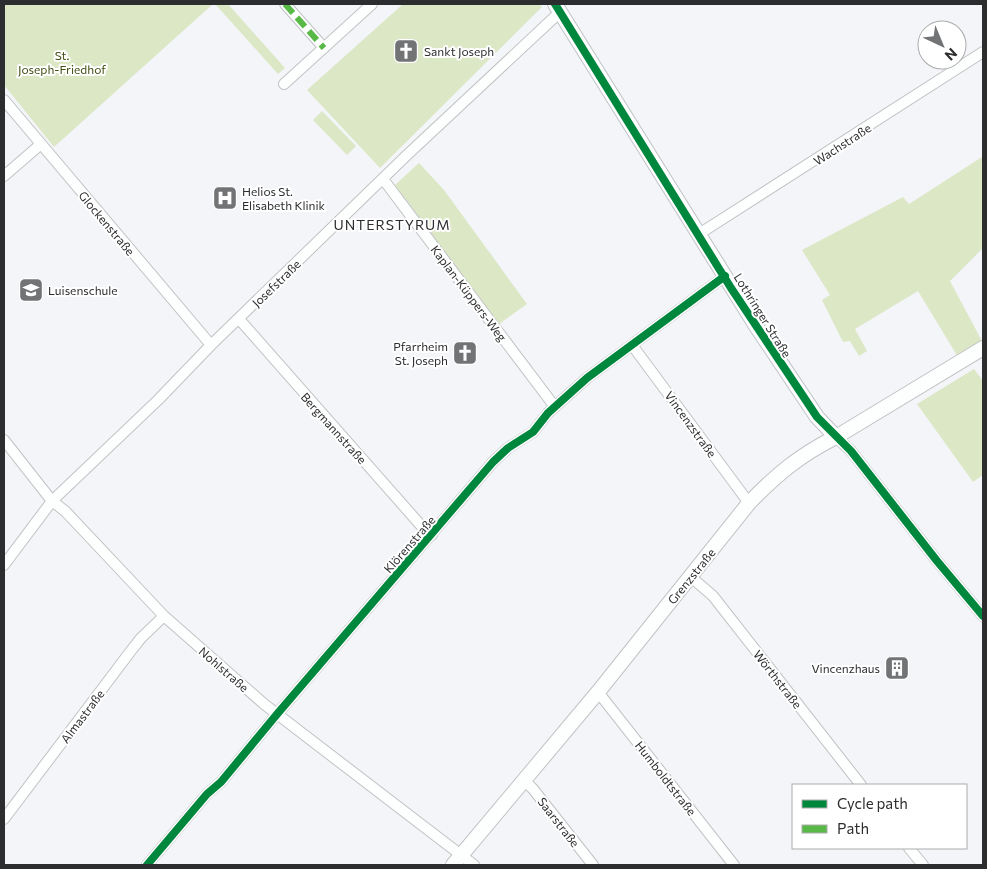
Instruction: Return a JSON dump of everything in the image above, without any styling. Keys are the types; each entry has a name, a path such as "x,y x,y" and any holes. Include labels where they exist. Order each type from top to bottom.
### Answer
{"street":[{"path":"284,4 324,48"},
{"path":"284,84 372,4"},
{"name":"Josefstraße","path":"4,565 52,501 158,400 211,345 557,8"},
{"name":"Lothringer Straße","path":"557,8 751,319 817,417 852,451 934,557 983,616"},
{"name":"Wachstraße","path":"699,234 983,52"},
{"name":"Glockenstraße","path":"4,100 211,345"},
{"path":"4,176 41,144"},
{"name":"Kaplan-Küppers-Weg","path":"383,179 555,407"},
{"name":"Klörenstraße","path":"147,865 207,794 221,782 493,462 508,448 533,432 555,407 588,378 725,276"},
{"name":"Bergmannstraße","path":"239,319 324,418 432,536"},
{"name":"Vincenzstraße","path":"632,345 749,503"},
{"name":"Grenzstraße","path":"457,861 598,692 749,503 789,465 816,447 836,437 983,348"},
{"name":"Nohlstraße","path":"4,440 52,501 65,511 164,616 264,704 278,713 457,861 474,865"},
{"name":"Wörthstraße","path":"691,577 713,596 860,784"},
{"name":"Almastraße","path":"4,819 141,638 164,616"},
{"name":"Humboldtstraße","path":"598,692 734,865"},
{"name":"Saarstraße","path":"524,780 593,865"},
{"path":"910,849 923,865"}],"green space":[{"name":"St. Joseph-Friedhof","path":"4,4 213,4 54,147 4,85"},
{"path":"215,4 228,4 285,68 278,74"},
{"path":"403,4 538,4 542,7 380,168 307,90"},
{"path":"322,111 356,146 347,155 313,120"},
{"path":"982,157 983,248 950,281 983,343 961,362 918,291 855,329 867,351 859,356 850,341 843,342 822,300 830,295 802,250 903,197 909,204"},
{"path":"419,163 444,190 527,304 499,324 395,185"},
{"path":"974,369 983,381 983,475 973,482 917,404"}],"marked path":[{"path":"285,4 324,48"}],"cycle path":[{"path":"555,4 731,288 817,417 851,451 937,561 983,616"},
{"path":"147,865 207,794 221,782 493,462 508,448 533,432 548,413 587,378 725,276"}],"place":[{"name":"Sankt Joseph","path":"406,51"},
{"name":"Helios St. Elisabeth Klinik","path":"225,198"},
{"name":"Luisenschule","path":"31,290"},
{"name":"Pfarrheim St. Joseph","path":"465,353"},
{"name":"Vincenzhaus","path":"897,668"}],"district":[{"name":"UNTERSTYRUM","path":"392,224"}]}
